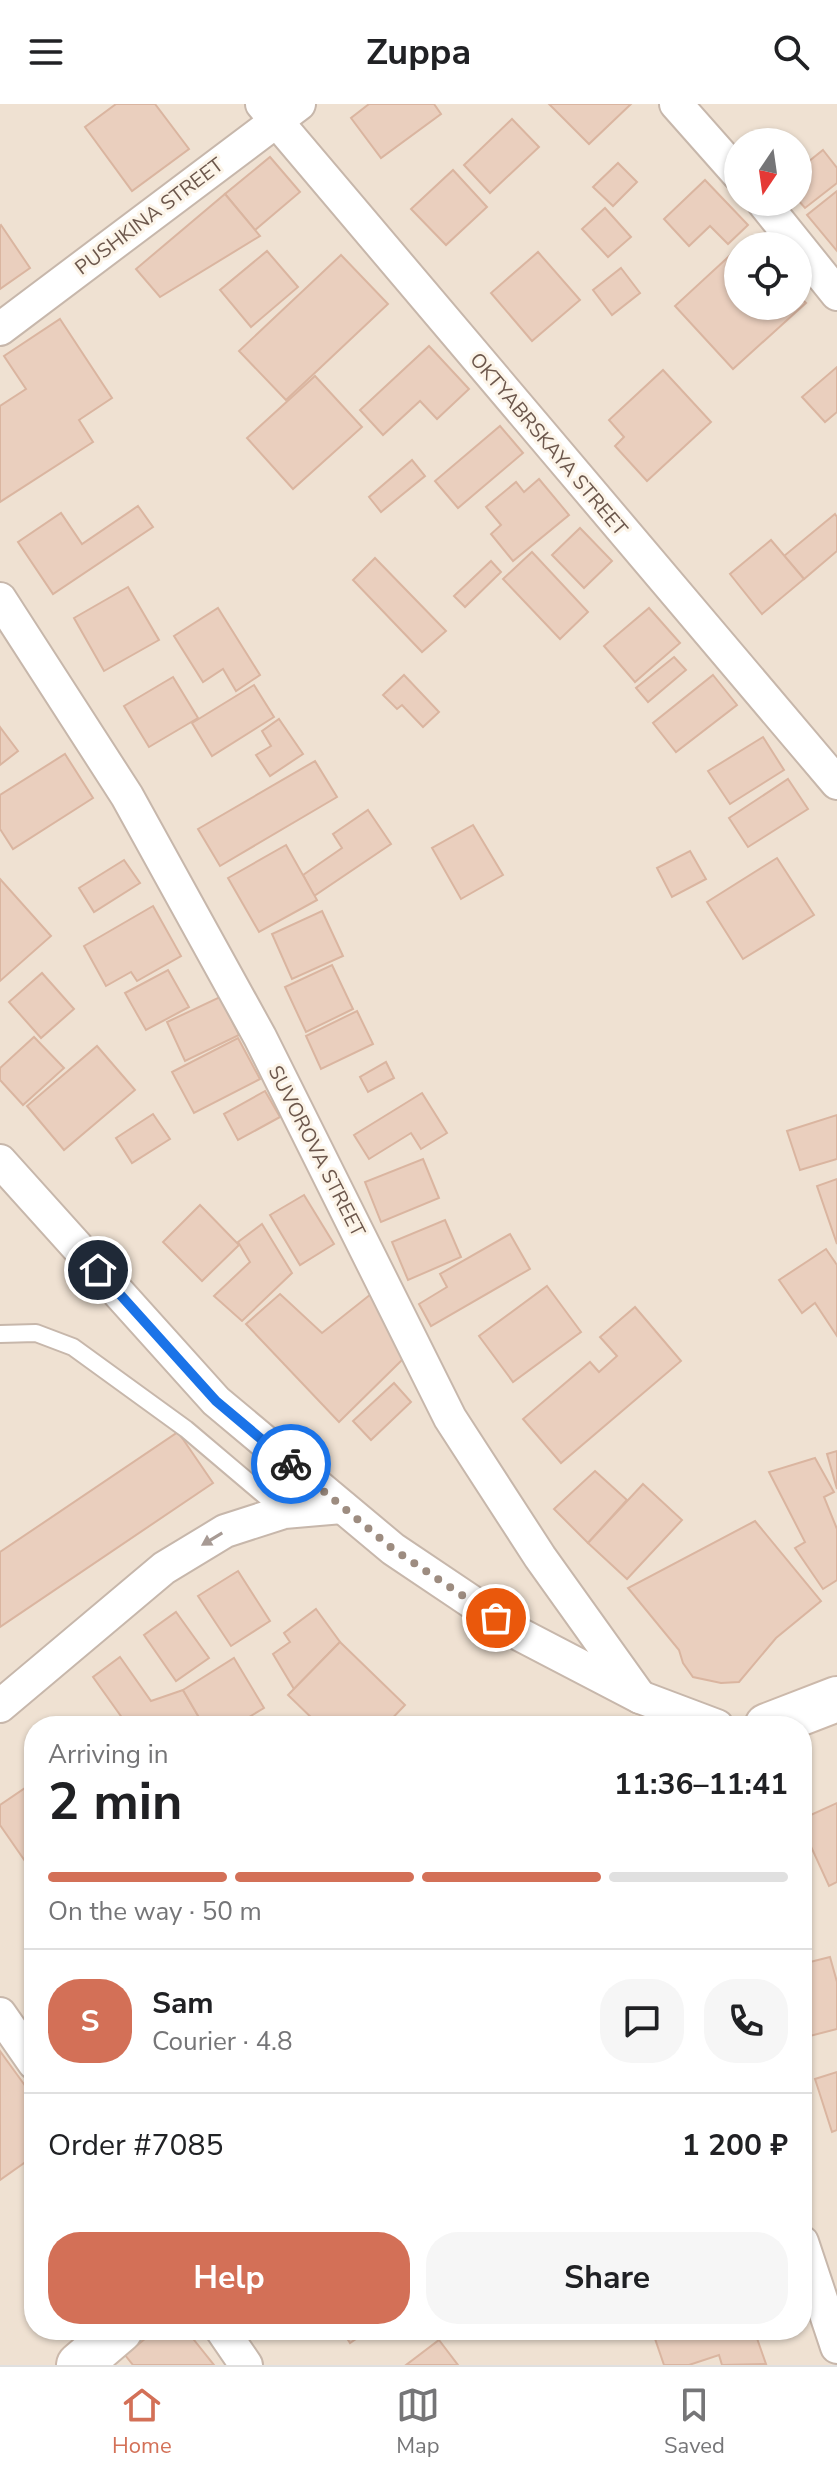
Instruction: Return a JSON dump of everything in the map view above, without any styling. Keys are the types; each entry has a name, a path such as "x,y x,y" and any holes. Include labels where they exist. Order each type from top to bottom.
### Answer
{"street":[{"path":"676,104 724,158"},
{"name":"PUSHKINA STREET","path":"0,329 279,110"},
{"name":"OKTYABRSKAYA STREET","path":"279,110 837,783"},
{"path":"774,216 837,294"},
{"name":"SUVOROVA STREET","path":"0,599 127,796 253,1024 450,1418 540,1557 640,1697"},
{"path":"0,1161 216,1401 393,1549 521,1635 640,1697 690,1716"},
{"path":"0,1706 164,1568 225,1531 284,1512 342,1507"},
{"path":"793,1716 837,1699"},
{"path":"0,2014 24,2049"},
{"path":"812,2272 837,2347"},
{"path":"79,2365 108,2340"},
{"path":"229,2340 246,2365"}],"lane":[{"path":"0,1334 36,1333 73,1347 186,1429 284,1512"}],"shaded area":[{"path":"0,104 837,104 837,2365 0,2365"}],"building":[{"path":"116,104 155,104 189,149 132,191 85,127"},
{"path":"369,104 434,104 441,114 381,158 351,118"},
{"path":"549,104 631,104 589,144"},
{"path":"512,119 539,147 490,193 464,165"},
{"path":"823,150 837,168 837,183 812,203 812,159"},
{"path":"270,157 300,192 255,230 225,194"},
{"path":"618,163 637,182 613,206 593,187"},
{"path":"453,170 487,207 446,245 411,209"},
{"path":"705,180 724,200 724,216 739,216 748,225 741,232 724,232 724,240 710,226 689,246 664,219"},
{"path":"837,191 837,251 808,216 812,216 812,211"},
{"path":"225,194 260,236 160,297 136,269"},
{"path":"605,208 631,237 608,257 582,229"},
{"path":"0,226 30,268 0,289"},
{"path":"267,251 298,287 251,327 220,290"},
{"path":"538,252 580,300 532,341 491,293"},
{"path":"341,255 388,304 286,400 239,351"},
{"path":"724,261 724,320 787,320 733,369 675,306"},
{"path":"621,268 640,293 612,315 593,290"},
{"path":"60,319 112,398 79,420 93,442 0,502 0,406 26,389 4,356"},
{"path":"429,346 469,389 437,419 420,401 383,435 360,410"},
{"path":"837,367 837,412 825,422 802,397"},
{"path":"663,370 711,422 647,481 615,446 624,437 609,420"},
{"path":"315,376 362,427 293,489 247,438"},
{"path":"500,426 523,453 458,508 435,481"},
{"path":"412,460 425,476 381,512 369,497"},
{"path":"539,479 569,515 513,561 491,534 501,525 486,507 516,482 524,492"},
{"path":"138,506 153,527 53,594 18,542 61,513 82,544"},
{"path":"835,514 837,551 804,579 784,556"},
{"path":"580,528 612,561 584,588 552,555"},
{"path":"771,540 804,579 762,614 730,574"},
{"path":"532,552 588,612 560,639 503,579"},
{"path":"375,558 446,631 422,652 353,580"},
{"path":"491,561 501,572 465,607 454,596"},
{"path":"128,587 159,640 104,671 74,618"},
{"path":"218,608 260,675 236,691 223,669 203,682 174,636"},
{"path":"649,608 680,643 635,682 604,646"},
{"path":"674,657 686,670 648,702 636,688"},
{"path":"404,675 439,712 423,727 402,705 397,709 383,695"},
{"path":"713,675 737,705 676,752 653,723"},
{"path":"173,677 198,718 149,747 124,706"},
{"path":"254,685 274,717 212,756 192,723"},
{"path":"279,719 303,754 270,776 256,755 271,746 262,731"},
{"path":"0,727 18,751 0,765"},
{"path":"763,737 784,770 730,804 708,771"},
{"path":"65,754 93,798 13,849 0,829 0,795"},
{"path":"315,761 337,797 220,866 198,829"},
{"path":"788,779 808,809 748,847 729,818"},
{"path":"368,810 391,844 314,896 303,875 342,848 333,834"},
{"path":"473,825 503,875 461,899 432,848"},
{"path":"286,845 317,900 259,932 228,878"},
{"path":"690,851 706,879 672,897 657,868"},
{"path":"777,858 814,915 743,959 707,902"},
{"path":"124,860 140,883 94,912 79,888"},
{"path":"0,879 51,936 0,981"},
{"path":"153,906 181,956 137,981 131,972 106,986 84,946"},
{"path":"322,911 343,956 292,979 272,934"},
{"path":"332,965 353,1009 306,1032 285,987"},
{"path":"168,970 189,1007 146,1030 125,993"},
{"path":"42,973 74,1009 41,1038 9,1002"},
{"path":"220,997 239,1035 185,1061 167,1022"},
{"path":"357,1011 373,1044 321,1069 306,1036"},
{"path":"34,1037 64,1068 23,1105 0,1080 0,1068"},
{"path":"238,1038 260,1079 194,1113 172,1072"},
{"path":"97,1046 135,1090 64,1150 27,1106"},
{"path":"386,1062 394,1078 368,1092 360,1077"},
{"path":"265,1091 280,1117 238,1140 224,1114"},
{"path":"422,1093 447,1133 421,1149 411,1133 369,1159 354,1135"},
{"path":"153,1114 170,1139 132,1163 116,1138"},
{"path":"837,1115 837,1159 800,1170 787,1131"},
{"path":"423,1159 439,1198 381,1222 365,1182"},
{"path":"837,1179 837,1244 817,1186"},
{"path":"304,1195 334,1244 300,1265 270,1215"},
{"path":"200,1205 239,1245 202,1281 163,1242"},
{"path":"445,1220 461,1257 408,1280 392,1242"},
{"path":"262,1224 292,1273 242,1321 214,1296 250,1262 238,1242"},
{"path":"510,1234 530,1269 431,1326 419,1304 447,1287 440,1274"},
{"path":"826,1249 837,1265 837,1336 815,1303 802,1313 779,1280"},
{"path":"547,1286 581,1332 513,1382 479,1336"},
{"path":"280,1294 322,1333 371,1294 403,1359 339,1422 246,1324"},
{"path":"635,1307 681,1361 561,1463 523,1419 590,1362 599,1372 617,1356 600,1337"},
{"path":"394,1383 411,1402 371,1440 353,1421"},
{"path":"178,1432 213,1483 0,1627 0,1552"},
{"path":"837,1451 837,1489 827,1454"},
{"path":"815,1458 834,1492 824,1497 837,1529 837,1580 823,1589 795,1548 805,1542 769,1472"},
{"path":"595,1471 627,1500 588,1543 554,1509"},
{"path":"643,1484 682,1520 627,1579 588,1543"},
{"path":"755,1521 821,1601 776,1638 739,1682 721,1683 693,1677 683,1663 679,1650 628,1588"},
{"path":"238,1571 270,1621 231,1646 198,1596"},
{"path":"316,1609 340,1642 294,1689 273,1654 290,1642 284,1633"},
{"path":"176,1612 209,1658 176,1681 144,1635"},
{"path":"340,1642 405,1705 395,1716 310,1716 288,1695"},
{"path":"120,1657 151,1701 183,1690 198,1716 121,1716 93,1677"},
{"path":"234,1658 264,1708 251,1716 198,1716 183,1690"},
{"path":"24,1789 24,1860 0,1825 0,1805"},
{"path":"837,1803 837,1882 829,1886 812,1849 812,1814"},
{"path":"830,1957 837,1982 837,2029 812,2035 812,1962"},
{"path":"0,2051 24,2084 24,2163 0,2180"},
{"path":"837,2072 837,2130 832,2132 815,2079"},
{"path":"144,2340 194,2340 214,2365 133,2365 125,2355"},
{"path":"439,2340 458,2365 406,2365"},
{"path":"655,2340 758,2340 766,2364 722,2365 719,2355 689,2365 664,2365"}],"way so far":[{"path":"291,1464 393,1549 496,1618"}],"route":[{"path":"98,1270 216,1401 291,1464"}]}
